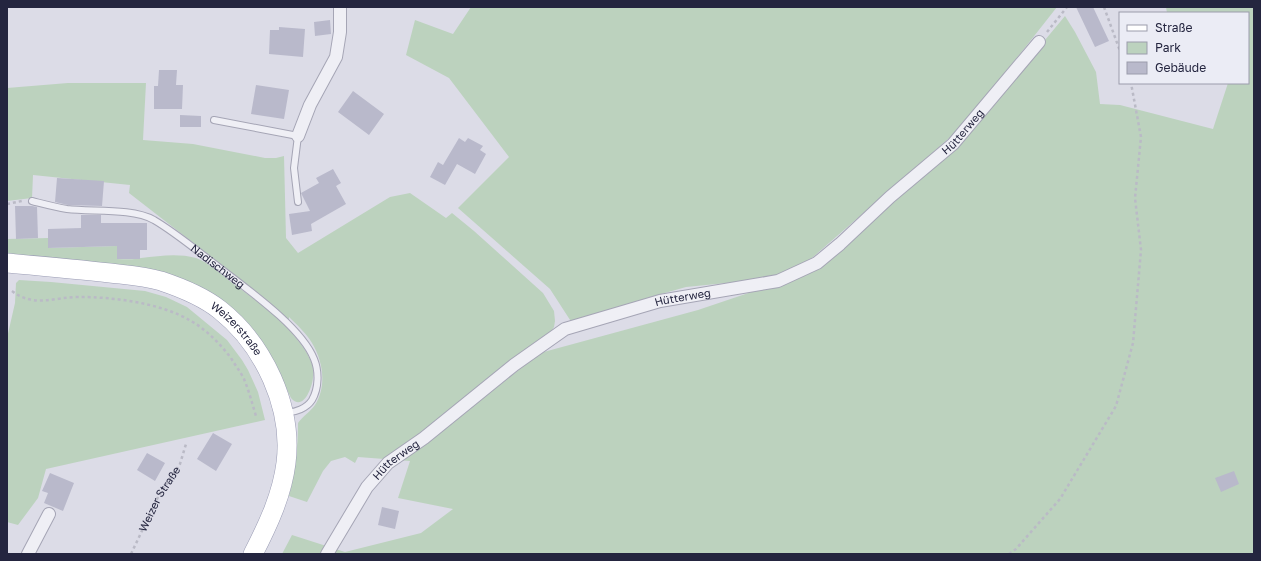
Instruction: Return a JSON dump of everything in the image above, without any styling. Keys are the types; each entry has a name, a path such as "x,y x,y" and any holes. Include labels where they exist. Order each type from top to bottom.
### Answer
{"main road":[{"name":"Weizerstraße","path":"7,263 140,276 160,281 183,289 220,310 243,333 270,372 287,412 286,464 276,501 266,529 254,554"}],"street":[{"path":"298,136 310,105 336,57 340,32 340,7"},
{"name":"Hütterweg","path":"327,554 367,488 388,463 424,438 514,365 565,329 660,301 778,281 817,263 840,244 890,197 953,144 1039,42"},
{"path":"28,554 49,514"}],"lane":[{"path":"214,120 298,136 294,168 298,202"},
{"name":"Nadischweg","path":"32,201 67,209 131,214 148,217 171,231 248,290 286,322 304,342 314,358 317,384 313,399 306,406 287,412"}],"path":[{"path":"1039,42 1067,7"},
{"path":"1104,7 1119,48"},
{"path":"1009,554 1016,549 1060,499 1116,406 1133,342 1141,250 1135,198 1141,137 1130,84"},
{"path":"7,204 18,201 32,201"},
{"path":"12,292 22,298 35,301 81,297 143,303 190,320 208,333 236,365 246,383 256,416"},
{"name":"Weizer Straße","path":"131,554 159,496 180,464 186,444"}],"green space":[{"path":"471,7 1057,7 963,126 805,264 776,278 686,287 647,298 572,323 550,289 458,208 509,157 449,78 406,55 415,20 453,34"},
{"path":"1166,7 1254,7 1254,554 282,554 292,535 345,552 421,533 453,509 398,498 410,461 358,457 355,463 345,457 331,461 323,471 307,502 289,496 296,460 298,423 315,405 321,390 321,366 316,350 307,336 289,317 289,320 250,287 129,193 130,185 33,175 32,198 7,201 7,88 68,83 146,83 143,140 193,144 265,158 284,156 286,238 298,253 390,197 410,193 446,218 452,213 474,231 543,293 554,311 554,327 548,336 469,400 478,402 540,353 698,310 787,280 831,255 1020,70 1065,16 1096,72 1100,104 1120,105 1213,129 1228,84 1249,84 1249,12 1167,12"},
{"path":"48,238 49,248 117,246 117,259 175,255 189,256 196,258 214,268 281,321 298,340 312,363 312,382 306,397 299,402 295,402 291,398 277,369 223,302 7,256 7,239"},
{"path":"19,280 145,291 166,297 187,307 227,340 242,360 258,392 265,420 46,469 38,498 18,525 7,522 7,338 15,303 16,283"}],"building":[{"path":"1076,7 1093,7 1109,41 1095,47"},
{"path":"330,20 331,34 315,36 314,22"},
{"path":"279,27 305,29 303,57 269,54 270,30 279,30"},
{"path":"159,70 177,70 176,85 183,85 182,109 154,109 154,86 158,86"},
{"path":"256,85 289,90 284,119 251,114"},
{"path":"353,91 384,114 369,135 338,112"},
{"path":"180,115 201,116 201,127 180,127"},
{"path":"459,138 465,142 468,138 483,146 480,150 486,154 475,174 457,164 445,185 430,177 438,162 443,165"},
{"path":"333,169 341,183 336,186 346,204 311,224 312,231 292,235 289,214 310,211 301,193 319,183 316,178"},
{"path":"57,178 104,181 102,206 68,205 55,202"},
{"path":"15,206 37,207 38,238 16,239"},
{"path":"81,215 101,215 101,223 147,223 147,250 140,250 140,259 117,259 117,246 48,248 48,229 81,228"},
{"path":"213,433 232,444 216,471 197,459"},
{"path":"147,453 165,463 155,481 137,470"},
{"path":"1234,471 1239,484 1221,492 1215,478"},
{"path":"50,473 74,483 63,511 44,503 48,493 42,491"},
{"path":"382,507 399,511 395,529 378,525"}]}
